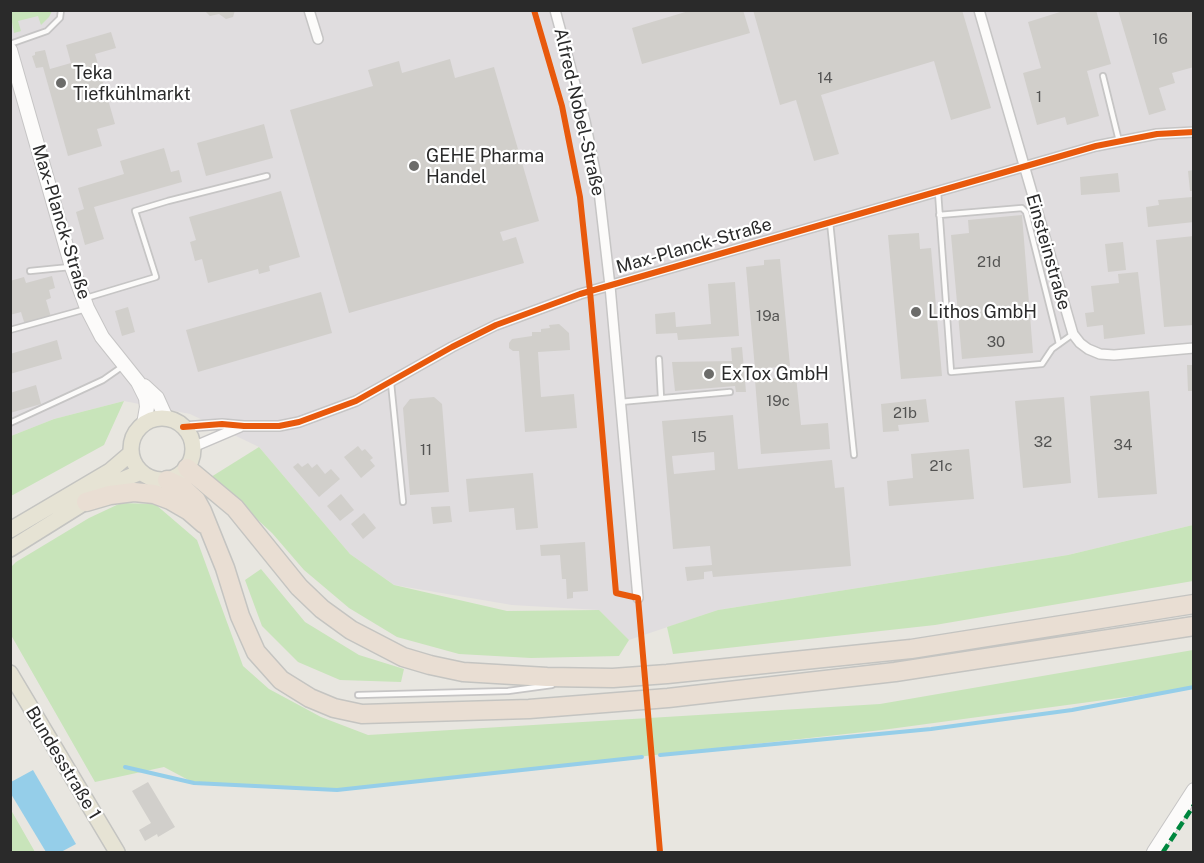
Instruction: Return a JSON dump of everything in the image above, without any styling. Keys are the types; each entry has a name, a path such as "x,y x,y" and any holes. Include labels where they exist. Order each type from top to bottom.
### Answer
{"highway":[{"path":"187,468 235,508 292,580 322,609 374,644 403,657 463,672 517,676 612,678 667,674 911,649 1194,604"},
{"path":"167,480 182,487 195,500 209,530 240,616 256,652 281,680 310,698 334,708 362,714 440,712 668,698 895,672 1194,626"},
{"path":"86,502 126,493 154,494 189,511 209,530"}],"main road":[{"name":"Max-Planck-Straße","path":"10,50 13,70 85,304 102,337 138,382 157,398 166,418"},
{"name":"Max-Planck-Straße","path":"138,382 147,398 144,424"},
{"path":"166,418 183,427 190,436 193,447 190,462 181,474 167,480 153,479 141,472 134,464 131,453 132,442 136,432 144,424 154,419 166,418"},
{"path":"10,530 110,471 131,453"},
{"path":"10,549 119,482 141,472"},
{"name":"Bundesstraße 1","path":"10,674 117,852"},
{"path":"1154,852 1194,790"}],"street":[{"path":"309,10 318,39"},
{"name":"Alfred-Nobel-Straße","path":"555,10 585,121 599,191 610,286"},
{"name":"Einsteinstraße","path":"979,10 1072,334 1080,343 1100,354 1114,355 1194,348"},
{"name":"Max-Planck-Straße","path":"183,427 222,424 279,426 299,422 356,401 496,325 531,311 830,222 1119,141 1157,134 1194,132"},
{"name":"Max-Planck-Straße","path":"610,286 638,598"},
{"name":"Max-Planck-Straße","path":"193,447 244,426"}],"lane":[{"path":"10,44 47,31 60,18 62,10"},
{"path":"1103,76 1119,141"},
{"path":"10,330 156,277 135,211 267,176"},
{"path":"938,192 951,372 1042,364 1052,349 1072,334"},
{"path":"939,214 1023,208 1026,212 1059,344"},
{"path":"830,222 854,455"},
{"path":"30,271 72,267"},
{"path":"659,359 661,398"},
{"path":"10,423 103,380 124,366"},
{"path":"391,381 403,502"},
{"path":"620,402 730,392"},
{"path":"565,684 612,678"},
{"path":"358,695 508,691 554,685"}],"shaded area":[{"path":"11,11 1193,11 1193,525 1068,555 718,610 629,640 599,610 512,605 394,585 350,554 259,447 190,414 124,401 54,419 11,436"}],"green space":[{"path":"10,11 52,11 41,25 38,16 18,21 21,31 14,33"},
{"path":"124,401 104,445 11,496 11,436 54,419"},
{"path":"259,447 350,554 394,585 507,611 599,610 629,640 619,656 531,658 459,654 397,637 349,608 304,570 272,533 211,477"},
{"path":"121,503 155,504 197,540 243,666 269,689 321,717 368,735 880,704 1193,650 1193,688 882,730 337,790 194,783 164,767 95,782 11,635 10,568 16,562 89,518"},
{"path":"1193,525 1193,581 935,625 673,654 667,627 718,610 1068,555"},
{"path":"261,569 305,622 359,655 404,669 401,682 340,680 298,662 262,626 245,580"},
{"path":"11,810 35,852 11,852"}],"water":[{"path":"33,770 76,844 61,852 46,852 11,794 11,782"}],"building":[{"path":"204,10 235,10 233,17 226,19 219,14 210,16"},
{"path":"692,10 743,10 750,33 642,64 632,28"},
{"path":"753,10 962,10 991,108 951,120 934,61 821,95 839,154 814,161 796,100 780,105"},
{"path":"1060,10 1096,10 1111,64 1087,71 1099,116 1067,125 1065,117 1037,125 1023,73 1041,68 1028,22 1060,12"},
{"path":"1118,10 1194,10 1194,67 1172,73 1175,83 1159,88 1166,110 1149,115"},
{"path":"111,32 116,48 95,54 115,124 97,129 102,146 68,156 43,67 36,68 32,56 35,52 45,50 50,69 71,63 66,45"},
{"name":"GEHE Pharma Handel","path":"450,59 455,78 494,67 539,221 500,232 503,241 516,237 524,263 349,313 290,110 373,86 368,70 399,61 402,73"},
{"path":"264,124 273,158 206,176 197,143"},
{"path":"164,148 171,172 179,170 182,182 94,207 104,239 85,245 76,212 84,209 78,188 124,174 120,161"},
{"path":"1194,170 1194,191 1190,191 1188,171"},
{"path":"1118,173 1120,192 1081,195 1080,177"},
{"path":"281,191 300,257 269,266 270,271 259,274 258,269 208,283 202,259 195,261 190,242 196,240 189,217"},
{"path":"1192,197 1194,222 1148,227 1146,207 1159,205 1158,200"},
{"path":"1022,215 1033,353 962,359 951,235 969,233 968,220"},
{"name":"Lithos GmbH","path":"919,233 920,249 931,248 942,376 901,379 888,235"},
{"path":"1194,236 1194,325 1164,327 1156,240"},
{"path":"1123,242 1126,270 1108,272 1105,244"},
{"path":"780,259 790,366 755,369 746,267 764,265 764,260"},
{"path":"1138,272 1145,334 1104,339 1103,325 1087,327 1085,313 1094,312 1091,286 1119,283 1118,274"},
{"path":"52,276 55,288 49,290 51,298 46,300 51,317 25,325 21,312 10,315 10,281 24,277 26,283"},
{"path":"735,282 739,336 678,340 677,333 656,334 655,314 675,312 676,327 711,324 708,284"},
{"path":"321,292 332,333 198,372 186,330"},
{"path":"128,307 135,332 122,336 115,311"},
{"path":"559,324 569,333 570,350 538,352 541,397 574,394 577,428 525,432 519,351 509,348 509,343 512,339 532,336 532,332 541,332 541,329 550,328 549,325"},
{"path":"57,340 62,359 10,374 10,354"},
{"name":"ExTox GmbH","path":"742,347 746,392 736,392 735,386 675,391 672,362 732,361 731,348"},
{"path":"1187,365 1194,365 1194,391 1188,391"},
{"path":"796,376 801,425 828,423 830,449 761,454 755,380"},
{"path":"36,385 41,404 10,413 10,393"},
{"path":"1149,391 1157,494 1098,498 1090,396"},
{"path":"434,397 442,404 449,492 410,495 403,408 410,399"},
{"path":"1064,397 1071,483 1023,488 1015,401"},
{"path":"926,399 929,422 898,425 899,431 883,432 881,404"},
{"path":"733,415 738,469 832,460 835,488 844,487 851,566 713,577 712,571 704,572 704,579 687,581 685,567 712,565 710,546 673,549 662,421","holes":["714,452 715,470 674,474 672,456"]},
{"path":"358,446 362,451 365,449 373,458 370,460 375,466 361,478 344,457"},
{"path":"969,449 974,499 889,506 887,481 913,478 911,454"},
{"path":"298,463 302,467 308,463 312,468 317,464 325,474 331,469 340,479 319,497 293,467"},
{"path":"533,473 538,528 516,530 514,508 469,512 466,479"},
{"path":"341,494 354,510 340,521 327,506"},
{"path":"450,506 452,522 433,524 431,507"},
{"path":"364,513 376,528 363,539 351,524"},
{"path":"585,542 588,591 573,592 573,598 567,599 566,579 562,579 560,555 541,556 540,545"},
{"path":"148,782 175,827 158,837 157,834 145,841 139,830 151,823 132,791"}],"waterway":[{"path":"660,755 931,729 1072,710 1194,687"},
{"path":"125,767 194,783 337,790 642,757"}],"marked path":[{"path":"1163,852 1194,805"}],"cycle path":[{"path":"534,10 562,106 580,197 616,593 638,598 660,852"},
{"path":"183,427 222,424 279,426 299,422 356,401 496,325 580,294 1096,146 1157,134 1194,132"}],"place":[{"name":"Teka Tiefkühlmarkt","path":"61,83"},
{"name":"GEHE Pharma Handel","path":"414,166"},
{"name":"Lithos GmbH","path":"916,312"},
{"name":"ExTox GmbH","path":"709,374"}]}
